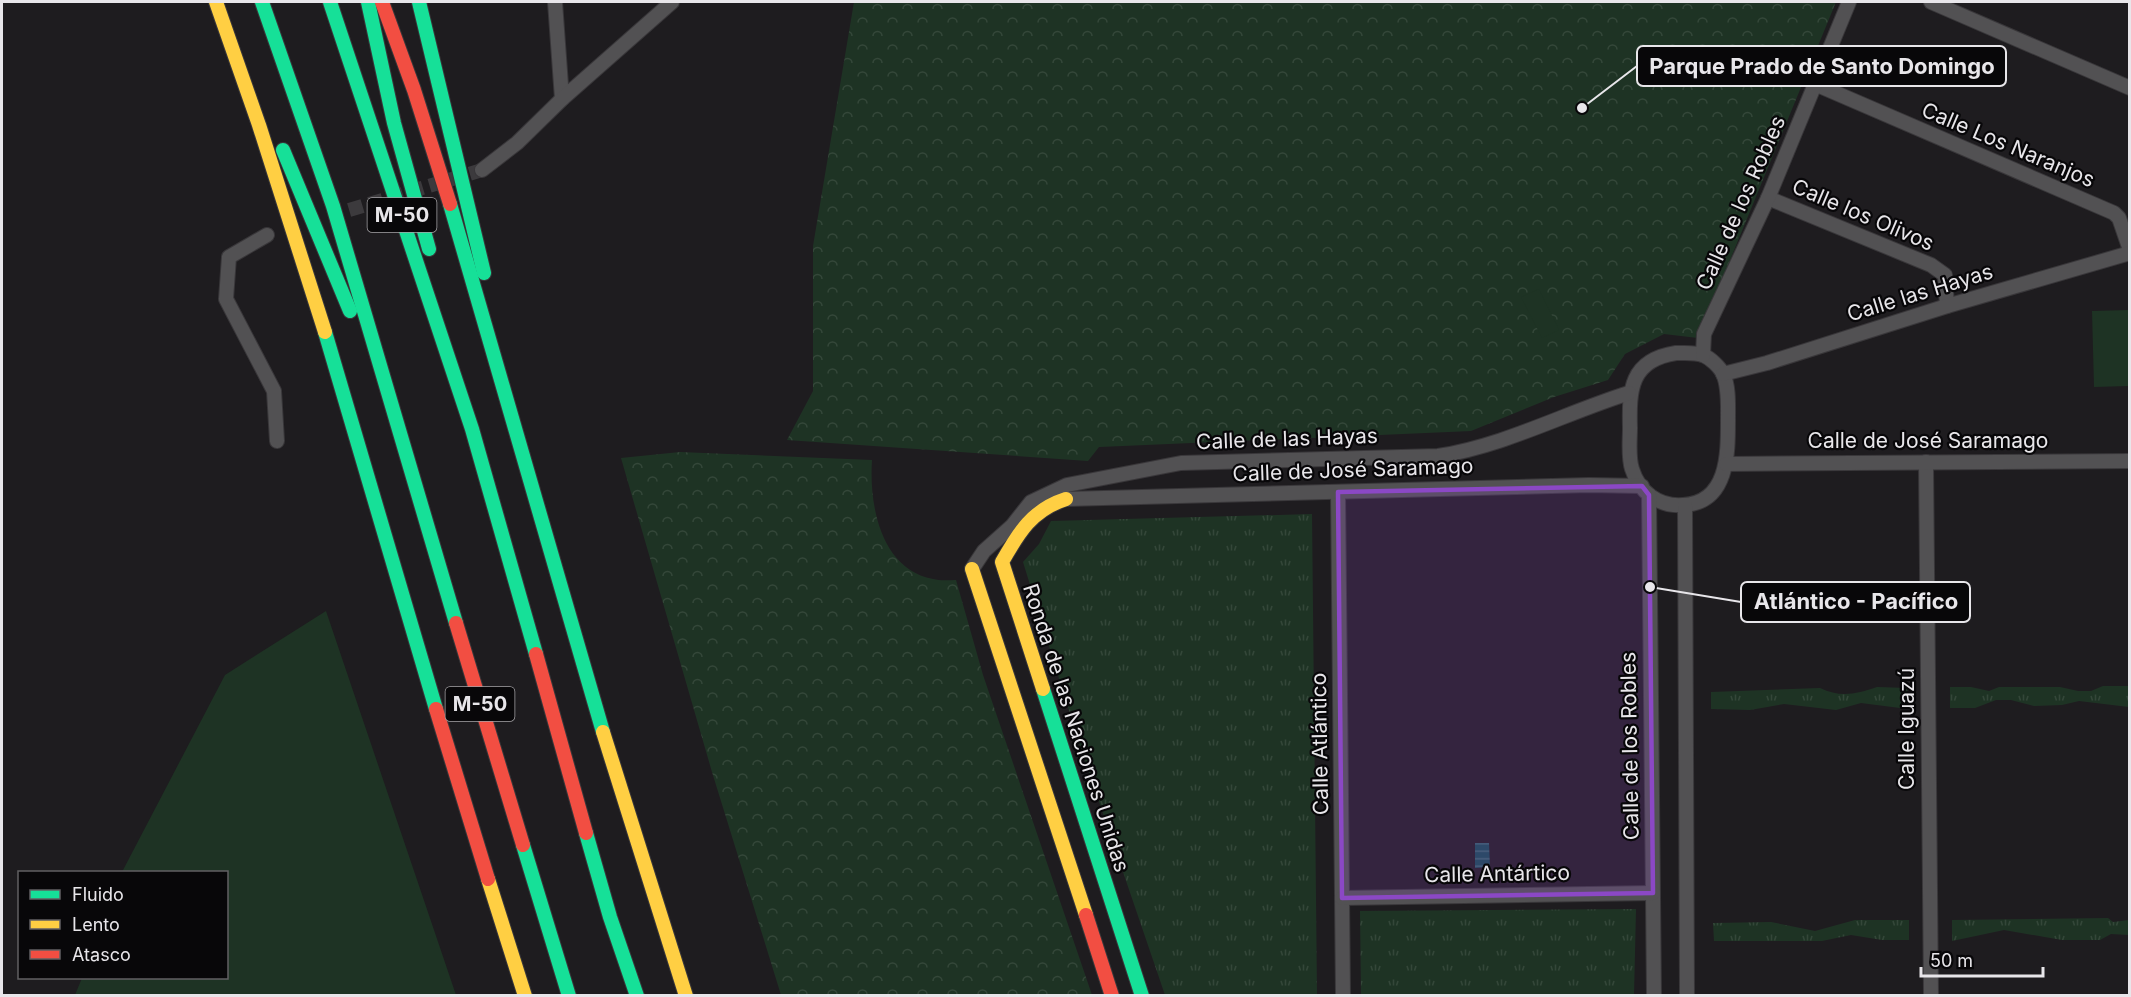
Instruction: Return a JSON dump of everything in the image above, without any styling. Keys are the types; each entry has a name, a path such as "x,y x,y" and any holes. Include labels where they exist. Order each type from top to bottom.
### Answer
{"main road":[{"path":"217,2 268,114 392,414"},
{"path":"217,2 261,125 331,347 461,793 525,996"},
{"name":"M-50","path":"262,2 299,99 569,996"},
{"name":"M-50","path":"330,2 472,429 610,917 637,996"},
{"path":"368,2 394,123 434,266"},
{"path":"382,2 399,44 470,274 623,803 686,996"},
{"path":"419,2 488,288 542,481 550,549"},
{"path":"440,288 456,343 472,429"},
{"name":"Ronda de las Naciones Unidas","path":"1066,499 1047,504 1031,515 1002,562 1142,996"},
{"path":"972,569 1112,996"}],"street":[{"path":"555,2 562,99"},
{"path":"482,170 517,143 562,99 672,2"},
{"name":"Calle de los Robles","path":"1703,355 1704,334 1768,198 1849,2"},
{"path":"1931,2 2130,88"},
{"name":"Calle Los Naranjos","path":"1815,84 2114,213 2119,218 2130,251"},
{"name":"Calle los Olivos","path":"1768,198 1931,265 1945,274 1947,306"},
{"path":"267,236 229,257 226,299 274,391 277,441"},
{"name":"Calle las Hayas","path":"1723,374 1767,363 2130,251"},
{"path":"1676,353 1703,355 1723,374 1728,400 1726,464 1722,479 1704,499 1685,505 1663,503 1645,491 1631,468 1629,393 1642,369 1650,362 1676,353"},
{"name":"Calle de las Hayas","path":"972,569 984,551 1012,526 1031,502 1067,485 1181,463 1438,456 1463,452 1488,446 1588,406 1629,393"},
{"name":"Calle de José Saramago","path":"1726,464 2130,461"},
{"name":"Calle Iguazú","path":"1926,462 1931,996"},
{"name":"Calle de José Saramago","path":"1066,499 1589,485 1645,491"},
{"name":"Calle de los Robles","path":"1645,491 1654,996"},
{"name":"Calle Atlántico","path":"1338,492 1342,996"},
{"path":"1685,505 1687,996"},
{"name":"Calle Antártico","path":"1342,898 1653,893"}],"highlighted area":[{"path":"1642,486 1649,495 1653,893 1342,898 1338,492"}],"green space":[{"path":"854,2 1836,2 1698,338 1664,334 1625,354 1608,380 1554,397 1471,431 1099,447 1088,461 787,440 813,391 813,246"},
{"path":"1539,289 1559,330 1542,338 1521,297"},
{"path":"2129,310 2129,386 2094,387 2092,311"},
{"path":"680,452 872,460 876,514 890,549 915,573 936,580 956,580 983,675 1092,995 781,995 712,772 621,458"},
{"path":"1312,514 1317,995 1165,995 1080,746 1023,562 1039,544 1051,521"},
{"path":"326,611 456,995 75,995 82,979 228,979 228,871 123,871 225,675"},
{"path":"2103,686 2129,686 2129,707 2079,701 2062,705 2034,706 2011,700 1996,700 1975,708 1950,708 1950,687 1971,687 1989,691 1999,687 2060,687 2091,691"},
{"path":"1877,687 1907,688 1908,709 1861,703 1836,710 1784,704 1750,710 1711,709 1711,692 1820,688 1848,694"},
{"path":"1636,909 1634,995 1361,995 1360,911"},
{"path":"2108,918 2113,922 2129,920 2129,935 2111,934 2100,940 2062,940 2004,930 1952,941 1952,920"},
{"path":"1855,920 1909,920 1909,940 1882,940 1851,935 1822,941 1714,941 1713,923 1771,922 1815,931"}],"water":[{"path":"1475,843 1489,843 1490,867 1475,868"}],"tunnel":[{"path":"329,216 482,170"}],"traffic: fast":[{"path":"262,2 333,206 456,623"},
{"path":"330,2 472,429 536,654"},
{"path":"368,2 394,123 429,249"},
{"path":"419,2 484,273"},
{"path":"283,150 350,311"},
{"path":"450,204 603,732"},
{"path":"325,332 436,709"},
{"path":"1043,689 1142,996"},
{"path":"586,833 610,917 637,996"},
{"path":"523,845 569,996"}],"traffic: slow":[{"path":"216,2 259,125 325,332"},
{"path":"1043,689 1002,562 1014,541 1035,516 1044,509 1066,499"},
{"path":"972,569 1086,915"},
{"path":"603,732 686,996"},
{"path":"488,879 525,996"}],"traffic: jam":[{"path":"382,2 414,90 450,204"},
{"path":"456,623 523,845"},
{"path":"536,654 586,833"},
{"path":"436,709 488,879"},
{"path":"1086,915 1112,996"}],"place":[{"name":"Parque Prado de Santo Domingo","path":"1582,108"},
{"name":"Atlántico - Pacífico","path":"1650,587"}]}
